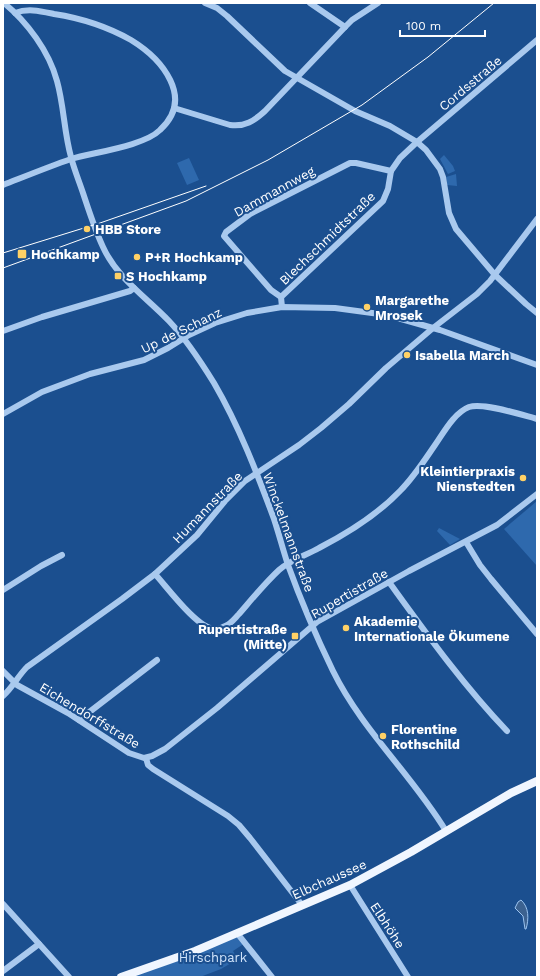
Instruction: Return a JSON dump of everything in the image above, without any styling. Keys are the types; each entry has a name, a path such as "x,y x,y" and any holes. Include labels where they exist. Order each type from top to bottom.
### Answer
{"main road":[{"name":"Elbchaussee","path":"121,977 177,958 350,885 411,852 511,793 537,781"}],"street":[{"name":"Winckelmannstraße","path":"4,3 15,13 43,49 55,73 71,159 102,246 120,274 168,320 184,338 215,385 235,425 256,473 275,521 288,564 312,626 334,673 348,700 426,801 446,831"},
{"path":"205,3 217,8 227,16 277,65 296,78 360,114 390,126 417,142 426,150 440,169 443,177 449,213 454,224 495,275 537,313"},
{"path":"310,3 345,27"},
{"path":"174,108 230,125 242,126 254,120 261,115 345,27 378,3"},
{"path":"3,185 71,159 148,138 161,130 166,124 174,108 175,102 174,89 167,75 155,59 130,40 105,28 69,16 28,10 15,13"},
{"name":"Cordsstraße","path":"417,142 537,40"},
{"path":"390,171 417,142"},
{"name":"Dammannweg","path":"281,297 271,290 224,236 226,232 250,214 350,163 390,171"},
{"name":"Blechschmidtstraße","path":"281,297 383,200 388,189 390,171"},
{"name":"Humannstraße","path":"3,696 18,676 31,664 155,574 197,535 245,481 299,445 321,428 349,404 386,368 433,328 477,294 495,275 537,219"},
{"path":"3,332 42,317 130,291 134,288"},
{"path":"281,297 282,307"},
{"name":"Up de Schanz","path":"3,414 42,392 96,373 144,360 200,330 229,318 247,313 282,307 324,307 366,311 396,317 433,328 537,365"},
{"path":"155,574 195,619 207,627 218,629 229,624 254,598 269,579 283,566 321,547 350,529 392,499 415,474 454,419 465,410 473,406 484,406 537,419"},
{"name":"Rupertistraße","path":"146,758 165,749 204,719 323,618 497,525 537,494"},
{"path":"466,542 480,565 496,586 537,634"},
{"path":"3,590 40,566 62,555"},
{"path":"389,582 461,680 492,717 507,731"},
{"path":"79,720 157,660"},
{"name":"Eichendorffstraße","path":"3,671 14,683 79,720 129,753 146,758 148,764 153,769 228,816 239,825 266,857 302,905"},
{"name":"Elbhöhe","path":"350,885 408,977"},
{"path":"3,904 69,977"},
{"path":"237,933 272,977"},
{"path":"3,971 40,944"}],"green space":[{"path":"444,155 455,171 448,174 440,159"},
{"path":"189,158 199,180 187,185 177,163"},
{"path":"456,174 457,186 447,185 446,177"},
{"path":"537,501 537,566 504,529"},
{"path":"439,528 460,539 450,545 437,531"},
{"name":"Hirschpark","path":"237,933 245,943 233,951 238,959 221,969 200,977 128,977"}],"shaded area":[{"path":"521,900 526,906 528,913 526,929 523,916 515,908"}],"tram line":[{"path":"3,268 186,201 268,160 362,105 428,57 494,3"},
{"path":"3,253 100,223 206,186"}],"place":[{"name":"HBB Store","path":"87,229"},
{"name":"Hochkamp","path":"22,254"},
{"name":"P+R Hochkamp","path":"137,257"},
{"name":"S Hochkamp","path":"118,276"},
{"name":"Margarethe Mrosek","path":"367,307"},
{"name":"Isabella March","path":"407,355"},
{"name":"Kleintierpraxis Nienstedten","path":"523,478"},
{"name":"Akademie Internationale Ökumene","path":"346,628"},
{"name":"Rupertistraße (Mitte)","path":"295,636"},
{"name":"Florentine Rothschild","path":"383,736"}]}
